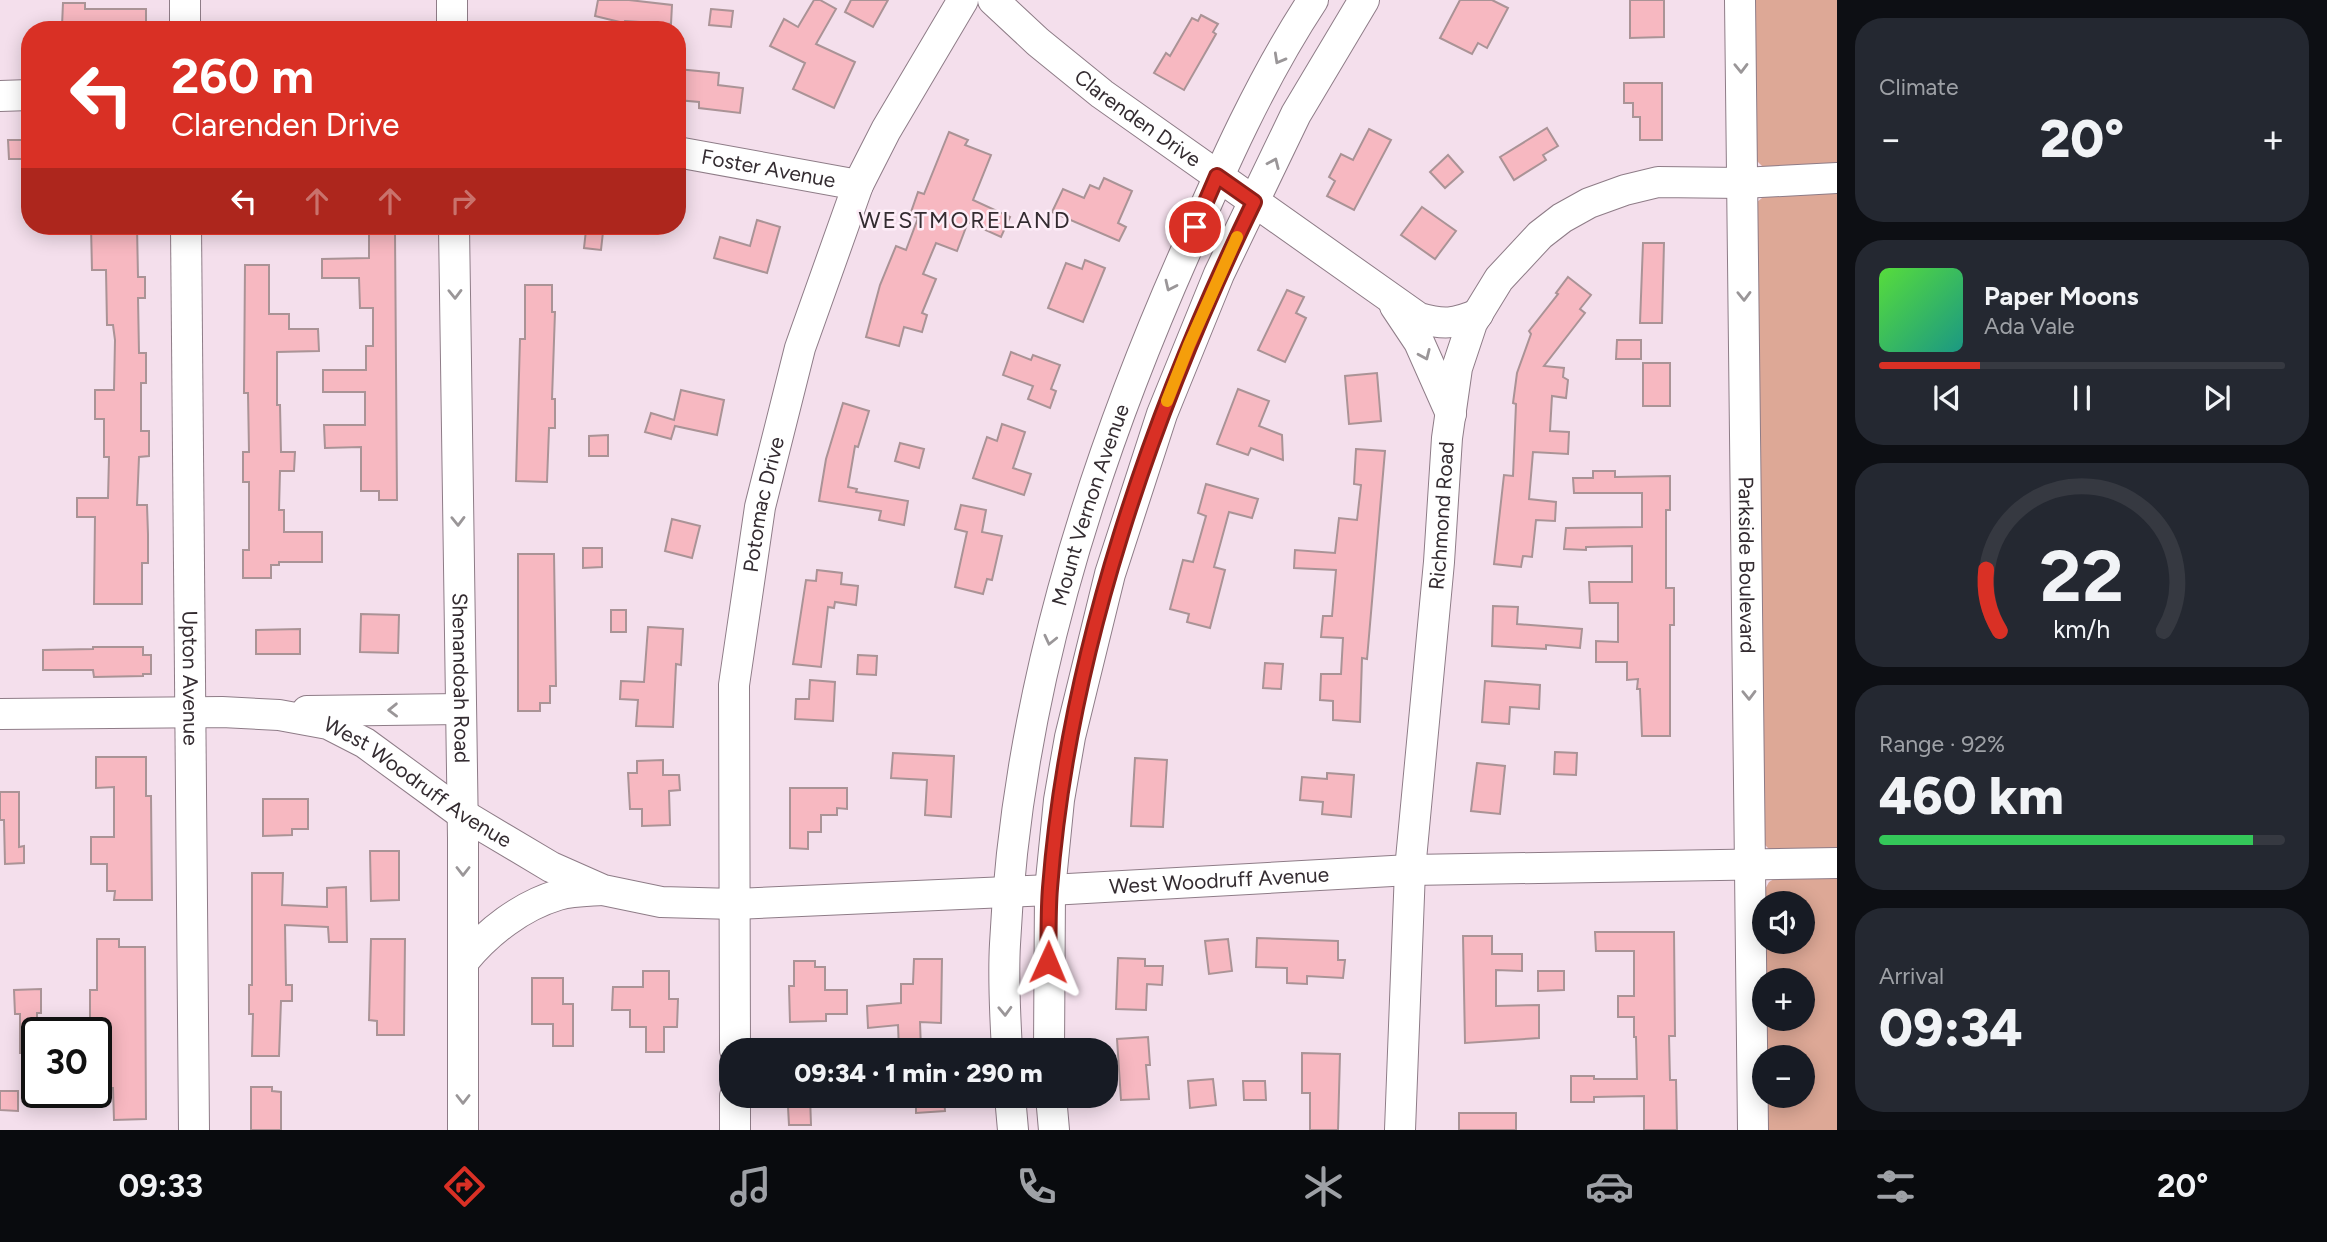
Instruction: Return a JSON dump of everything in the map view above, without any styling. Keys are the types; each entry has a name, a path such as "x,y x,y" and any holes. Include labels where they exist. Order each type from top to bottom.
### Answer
{"street":[{"path":"185,0 185,21"},
{"path":"452,0 452,21"},
{"name":"Potomac Drive","path":"735,1038 734,685 760,507 800,348 858,185 886,130 962,0"},
{"name":"Clarenden Drive","path":"993,0 1038,42 1102,94 1391,300 1419,318 1439,324 1457,323 1478,314"},
{"name":"Mount Vernon Avenue","path":"1007,1038 1005,945 1014,837 1031,726 1054,622 1085,510 1160,306 1217,176 1313,0"},
{"name":"Mount Vernon Avenue","path":"1049,1038 1050,890 1059,800 1070,737 1110,574 1162,414 1219,274 1296,114 1364,0"},
{"name":"Parkside Boulevard","path":"1740,0 1753,1130"},
{"path":"0,96 21,95"},
{"name":"Foster Avenue","path":"686,154 858,185"},
{"name":"Richmond Road","path":"1400,1130 1410,870 1451,414 1457,368 1472,323 1499,279 1540,235 1562,218 1589,203 1625,190 1658,183 1742,183 1837,178"},
{"name":"Upton Avenue","path":"186,235 194,1130"},
{"name":"Shenandoah Road","path":"454,235 464,961 463,1130"},
{"name":"Clarenden Drive","path":"1391,300 1419,342 1451,414"},
{"name":"West Woodruff Avenue","path":"0,714 461,709"},
{"name":"West Woodruff Avenue","path":"222,712 279,715 328,724 365,743 462,814 551,867 603,890 661,902 735,904 1410,870 1837,863"},
{"name":"West Woodruff Avenue","path":"464,961 499,927 522,911 561,894 603,890"},
{"path":"735,1108 735,1130"},
{"path":"1011,1108 1013,1130"},
{"path":"1052,1108 1054,1130"}],"shaded area":[{"path":"1752,0 1837,0 1837,168 1764,168 1756,160"},
{"path":"1837,191 1837,851 1772,852 1764,844 1757,202 1767,194"},
{"path":"1837,877 1837,1130 1765,1130 1764,1108 1815,1108 1815,1045 1764,1045 1764,1031 1815,1031 1815,968 1763,968 1763,954 1815,954 1815,891 1764,891 1774,879"}],"building":[{"path":"598,0 672,5 671,21 616,21 595,16"},
{"path":"814,0 820,0 836,9 816,44 855,62 834,108 793,89 805,63 770,46 784,19 798,27"},
{"path":"851,0 888,0 873,27 845,12"},
{"path":"1460,0 1492,0 1508,8 1487,48 1478,43 1472,54 1440,38"},
{"path":"1630,0 1664,0 1664,37 1630,38"},
{"path":"63,3 85,3 85,9 146,9 146,21 62,21"},
{"path":"711,9 733,11 731,27 709,25"},
{"path":"1201,15 1218,24 1213,32 1216,34 1184,90 1154,73 1166,53 1170,56 1192,18 1198,21"},
{"path":"686,70 719,73 718,85 743,88 740,113 699,108 699,102 686,101"},
{"path":"1624,83 1662,83 1662,140 1640,140 1640,117 1633,117 1633,103 1624,103"},
{"path":"1547,128 1558,146 1543,155 1546,160 1514,180 1500,157"},
{"path":"1369,129 1391,140 1354,210 1327,196 1335,181 1329,177 1341,154 1353,160"},
{"path":"949,132 968,140 965,145 991,155 973,200 1010,217 1001,237 968,222 957,251 936,243 923,274 936,279 922,313 927,315 922,332 904,327 899,346 866,337 880,285 896,246 906,250 918,218 910,215 918,192 924,194"},
{"path":"8,140 21,140 21,159 9,159"},
{"path":"1448,155 1463,172 1445,188 1430,172"},
{"path":"1104,178 1132,191 1118,223 1126,227 1119,241 1052,212 1063,189 1084,198 1090,185 1099,189"},
{"path":"1422,207 1456,231 1435,259 1401,235"},
{"path":"757,220 780,227 767,273 714,258 720,237 750,246"},
{"path":"91,235 137,235 138,277 145,277 145,298 138,298 139,353 146,353 146,383 141,383 141,431 149,431 149,456 139,457 137,505 147,505 148,563 142,563 142,604 94,604 95,517 77,517 77,498 108,498 109,457 104,457 104,419 95,419 95,390 114,390 115,340 113,325 107,325 106,270 92,270"},
{"path":"369,235 395,235 397,500 379,500 379,491 361,491 361,447 325,448 324,425 365,425 365,392 323,392 323,370 366,370 366,346 373,346 373,308 360,308 359,278 322,278 322,259 369,258"},
{"path":"585,235 603,235 601,250 584,248"},
{"path":"1643,243 1664,243 1662,323 1640,323"},
{"path":"1085,260 1105,268 1083,322 1048,308 1066,263 1082,269"},
{"path":"245,265 269,265 269,314 289,314 289,329 318,329 319,351 277,352 277,405 280,405 281,452 295,452 294,471 280,471 279,510 284,510 284,532 322,532 322,562 279,562 279,565 271,565 271,578 243,578 243,550 249,550 249,482 243,482 243,452 249,452 248,393 244,393"},
{"path":"1568,277 1591,295 1580,309 1585,313 1544,366 1564,368 1563,377 1568,380 1566,398 1552,396 1550,431 1569,432 1568,454 1533,452 1529,499 1556,502 1555,521 1536,520 1532,557 1523,556 1521,567 1494,564 1504,475 1513,476 1516,404 1513,403 1517,373 1531,334 1529,331"},
{"path":"525,285 552,285 552,312 555,312 552,399 555,399 555,428 549,428 547,482 516,481 520,339 525,339"},
{"path":"1287,290 1304,297 1296,313 1306,318 1285,362 1258,350"},
{"path":"1617,340 1641,340 1641,359 1616,359"},
{"path":"1011,352 1031,360 1033,355 1060,365 1051,389 1056,391 1050,408 1028,399 1033,386 1003,375"},
{"path":"1643,363 1670,363 1670,406 1643,406"},
{"path":"1377,373 1381,421 1349,424 1345,376"},
{"path":"1238,389 1269,401 1259,426 1282,435 1283,460 1251,448 1248,455 1217,444"},
{"path":"681,390 724,400 717,435 675,426 671,439 645,432 651,413 674,420"},
{"path":"843,403 869,411 858,447 855,446 848,487 857,489 856,492 908,501 904,525 879,520 881,511 819,501 826,459"},
{"path":"1002,424 1025,432 1013,468 1031,474 1024,495 973,478 987,437 997,441"},
{"path":"608,435 608,456 589,456 589,436"},
{"path":"900,443 924,449 919,468 895,461"},
{"path":"1356,449 1385,451 1367,659 1362,658 1360,722 1333,720 1333,701 1320,700 1321,674 1341,674 1343,638 1321,637 1323,616 1332,616 1336,570 1294,568 1295,550 1335,553 1339,518 1357,520 1361,485 1354,484"},
{"path":"1593,471 1615,471 1615,477 1670,476 1670,510 1666,510 1666,588 1674,588 1674,625 1670,625 1670,736 1642,736 1638,679 1627,680 1627,662 1596,662 1596,641 1618,642 1618,603 1590,603 1589,582 1632,582 1632,546 1564,549 1566,528 1642,527 1642,493 1574,493 1573,478 1593,478"},
{"path":"1206,484 1258,499 1252,518 1229,512 1214,567 1225,570 1210,628 1187,622 1189,614 1170,609 1183,560 1193,562 1206,516 1198,513"},
{"path":"961,505 986,510 982,532 1002,536 992,580 987,579 983,594 955,587 967,532 955,529"},
{"path":"672,519 700,526 692,558 665,551"},
{"path":"583,548 602,548 602,567 583,568"},
{"path":"518,554 554,554 556,686 550,686 550,703 540,703 540,711 518,711"},
{"path":"817,570 842,573 841,584 858,586 856,605 835,602 834,608 828,607 821,667 793,664 806,580 816,581"},
{"path":"1493,606 1518,607 1517,624 1582,629 1580,648 1546,645 1546,649 1492,646"},
{"path":"611,610 626,610 626,632 611,632"},
{"path":"361,614 399,615 398,653 360,652"},
{"path":"648,627 683,629 681,665 676,664 673,727 636,726 638,700 620,699 621,681 644,682"},
{"path":"300,629 300,654 256,654 256,630"},
{"path":"143,647 143,655 151,655 151,674 94,677 93,670 43,670 43,650"},
{"path":"858,655 877,656 876,675 857,674"},
{"path":"1265,663 1283,664 1281,689 1263,688"},
{"path":"810,680 835,682 833,721 795,719 796,699 809,699"},
{"path":"1485,681 1540,685 1539,709 1510,707 1509,724 1482,722"},
{"path":"1555,752 1577,753 1576,775 1554,774"},
{"path":"893,753 954,756 951,817 925,815 927,780 891,778"},
{"path":"96,757 146,757 146,796 151,796 152,900 114,900 115,891 107,891 107,864 91,864 91,837 114,837 114,787 96,788"},
{"path":"1135,758 1167,760 1163,827 1131,826"},
{"path":"663,760 663,775 679,775 680,790 669,791 670,825 642,826 642,809 630,809 628,773 637,773 637,761"},
{"path":"1477,763 1505,766 1500,814 1471,811"},
{"path":"1327,773 1354,775 1351,817 1322,814 1323,802 1300,800 1302,777 1327,779"},
{"path":"790,788 847,788 847,809 837,808 837,815 821,815 821,832 808,832 808,849 790,848"},
{"path":"0,792 19,792 19,847 24,846 24,863 5,864"},
{"path":"263,799 308,799 308,829 292,829 292,835 263,836"},
{"path":"370,851 399,851 399,900 371,901"},
{"path":"252,873 283,873 282,905 327,907 327,888 346,887 347,942 329,942 328,927 285,925 286,985 292,985 292,1001 281,1001 279,1056 252,1056 253,1014 249,1014 249,985 252,985"},
{"path":"1595,932 1674,932 1675,1036 1669,1036 1670,1080 1676,1080 1677,1130 1644,1130 1644,1096 1594,1097 1594,1102 1571,1102 1571,1076 1637,1079 1634,1017 1618,1017 1618,996 1634,996 1634,951 1596,951"},
{"path":"1463,936 1492,936 1492,954 1522,954 1522,971 1496,970 1496,1006 1539,1005 1539,1038 1465,1043"},
{"path":"1257,938 1338,941 1338,960 1345,960 1343,978 1307,976 1307,984 1287,983 1287,968 1256,967"},
{"path":"97,939 119,939 119,947 145,947 146,1119 114,1120 112,1017 90,1017 90,990 97,990"},
{"path":"371,939 405,939 404,1035 377,1035 377,1021 369,1020"},
{"path":"1228,939 1232,971 1209,974 1205,941"},
{"path":"1118,958 1145,959 1145,966 1163,966 1162,985 1147,984 1146,1010 1116,1009"},
{"path":"914,959 942,959 941,1023 920,1022 921,1038 899,1038 898,1025 868,1028 867,1006 901,1003 901,984 913,984"},
{"path":"794,961 815,961 815,967 825,967 825,990 847,990 847,1014 826,1014 826,1021 790,1022 789,986 794,986"},
{"path":"643,971 669,971 669,999 678,999 677,1027 664,1027 664,1052 646,1052 646,1027 630,1027 630,1010 612,1010 613,987 643,987"},
{"path":"1538,971 1564,971 1564,990 1538,991"},
{"path":"532,978 563,978 563,1004 573,1004 573,1046 553,1046 553,1024 532,1024"},
{"path":"41,989 41,1013 37,1013 37,1017 21,1017 21,1053 20,1014 15,1014 14,990"},
{"path":"1148,1037 1150,1065 1146,1065 1149,1099 1121,1100 1118,1039"},
{"path":"1302,1053 1340,1054 1338,1130 1310,1130 1310,1093 1302,1093"},
{"path":"1213,1079 1216,1105 1190,1108 1188,1081"},
{"path":"1243,1081 1265,1081 1266,1100 1244,1100"},
{"path":"251,1087 272,1087 272,1091 281,1092 281,1130 251,1130"},
{"path":"0,1091 18,1091 18,1111 0,1110"},
{"path":"788,1108 810,1108 811,1125 789,1125"},
{"path":"916,1108 945,1108 945,1111 916,1113"},
{"path":"1459,1113 1516,1113 1516,1130 1459,1130"}],"slow traffic":[{"path":"1167,401 1237,237"}],"district":[{"name":"WESTMORELAND","path":"965,220"}],"route":[{"path":"1048,962 1050,890 1063,779 1087,661 1110,574 1162,414 1219,274 1254,202 1217,176 1195,227"}]}
